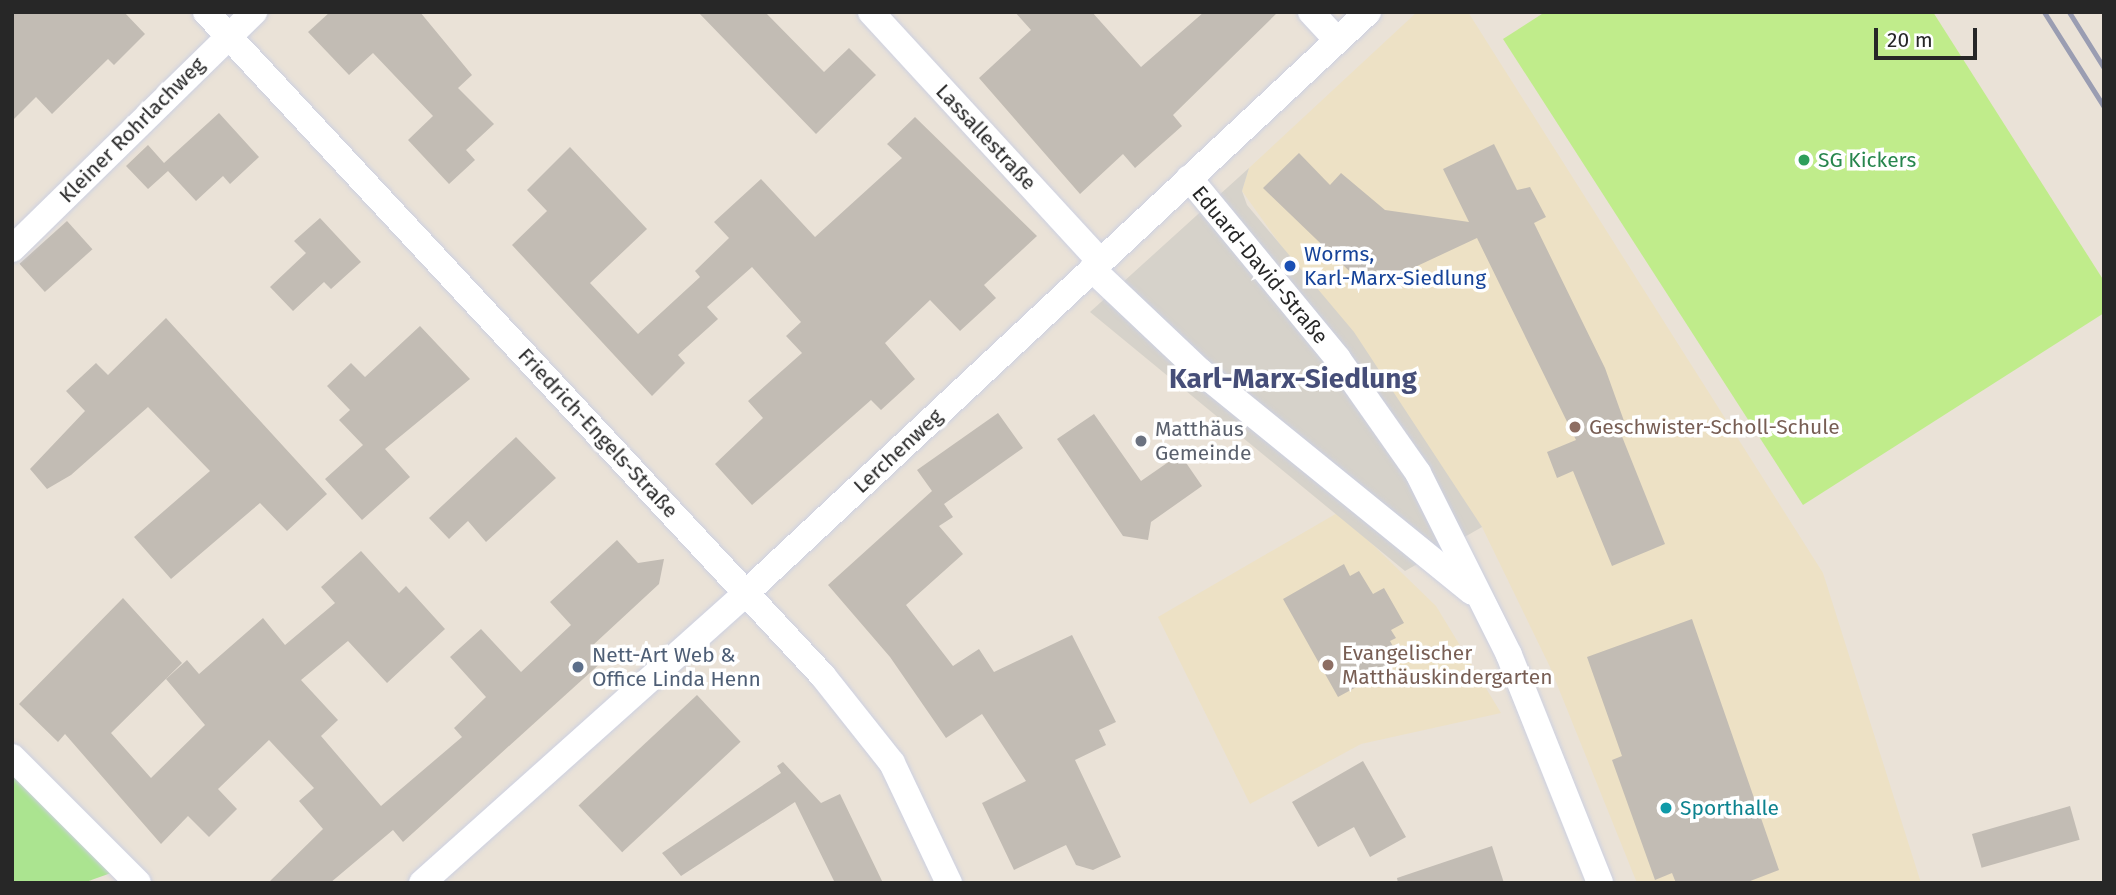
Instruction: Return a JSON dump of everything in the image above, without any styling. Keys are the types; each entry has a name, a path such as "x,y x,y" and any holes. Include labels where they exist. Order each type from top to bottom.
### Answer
{"street":[{"name":"Friedrich-Engels-Straße","path":"206,12 746,593 892,763 949,883"},
{"name":"Kleiner Rohrlachweg","path":"12,249 228,34 254,12"},
{"name":"Lassallestraße","path":"871,12 1096,265"},
{"path":"1311,12 1337,40"},
{"name":"Lerchenweg","path":"422,883 746,593 1368,12"},
{"name":"Eduard-David-Straße","path":"1189,178 1381,417 1445,521 1483,603 1600,883"},
{"name":"Eduard-David-Straße","path":"1096,265 1200,371 1440,561 1483,603"},
{"path":"12,757 138,883"}],"shaded area":[{"name":"Geschwister-Scholl-Schule","path":"1417,12 1468,12 1823,573 1921,883 1637,883 1550,667 1482,527 1242,191 1249,168"},
{"path":"1249,168 1242,191 1247,205 1354,332 1482,527 1405,571 1090,312"},
{"name":"Evangelischer Matthäuskindergarten","path":"1339,512 1436,606 1501,713 1361,744 1250,804 1158,617"}],"green space":[{"name":"SG Kickers","path":"1545,12 1933,12 2104,281 2104,313 1803,505 1503,39"},
{"path":"12,775 111,873 83,883 12,883"}],"building":[{"path":"12,12 124,12 145,34 114,65 108,59 52,114 36,97 12,121"},
{"path":"330,12 420,12 472,75 458,88 494,124 466,150 475,160 449,184 408,140 433,116 373,53 349,75 308,32"},
{"path":"698,12 765,12 824,72 849,48 876,75 816,134"},
{"path":"1015,12 1092,12 1141,67 1204,12 1278,12 1173,115 1182,126 1135,168 1123,154 1080,194 979,78 1031,30"},
{"path":"219,113 259,157 230,184 223,176 196,201 168,171 148,189 126,166 148,145 164,163"},
{"path":"915,117 1037,236 984,285 996,298 960,331 930,300 885,343 915,379 881,410 871,400 752,505 715,464 763,418 748,401 802,353 786,336 801,322 752,267 707,307 718,319 678,355 685,363 652,396 512,245 547,211 527,190 570,147 647,229 590,283 638,334 700,277 695,271 729,238 714,222 761,179 815,237 902,158 887,144"},
{"path":"1494,144 1517,190 1530,187 1546,217 1534,223 1605,368 1624,421 1617,424 1665,544 1612,566 1573,471 1557,478 1547,452 1576,440 1477,238 1368,289 1263,188 1299,153 1330,185 1341,173 1385,210 1469,222 1443,169"},
{"path":"320,218 361,262 331,289 324,282 293,311 270,287 306,253 294,241"},
{"path":"67,221 92,249 45,292 19,264"},
{"path":"166,318 327,494 287,531 260,503 171,579 134,537 210,471 148,407 71,475 47,489 30,469 85,411 66,391 96,363 108,375"},
{"path":"420,326 470,379 385,449 410,477 362,520 325,479 363,445 339,420 350,410 327,386 351,363 365,377"},
{"path":"998,413 1023,448 944,504 953,517 939,526 963,554 906,605 953,666 979,649 994,672 1072,635 1116,722 1099,730 1106,745 1075,760 1121,857 1093,870 1076,865 1066,845 1014,870 982,803 1026,781 982,714 946,738 890,657 828,585 932,491 917,470"},
{"path":"1094,414 1141,481 1180,454 1202,486 1151,522 1148,540 1123,536 1057,439"},
{"path":"516,437 556,478 486,542 468,521 449,539 429,518"},
{"path":"617,540 638,563 664,559 659,584 592,646 604,660 403,842 393,830 330,883 268,883 323,829 299,801 314,788 269,740 218,789 237,809 209,837 188,816 161,844 65,734 58,742 19,704 123,598 182,663 111,733 151,778 205,725 166,679 187,660 199,674 263,618 285,645 335,603 321,587 361,551 399,593 406,586 445,629 387,683 348,641 301,680 338,720 321,736 381,806 462,737 454,728 486,697 450,657 481,629 521,672 571,625 550,602"},
{"path":"1344,564 1350,576 1359,571 1373,594 1384,588 1404,623 1391,630 1396,638 1390,641 1402,662 1338,697 1283,599"},
{"path":"1692,619 1779,870 1745,883 1676,883 1672,873 1655,880 1612,760 1622,756 1587,657"},
{"path":"697,695 741,742 622,852 579,805"},
{"path":"1363,761 1406,837 1370,857 1354,827 1318,847 1292,802"},
{"path":"783,762 821,803 840,794 883,883 835,883 795,802 681,876 662,853 781,773 777,766"},
{"path":"2070,806 2080,840 1982,868 1972,834"},
{"path":"1492,846 1504,883 1398,883 1397,878"}],"railway":[{"path":"2044,12 2104,107"},
{"path":"2069,12 2104,68"}],"place":[{"name":"SG Kickers","path":"1804,160"},
{"name":"Worms, Karl-Marx-Siedlung","path":"1290,266"},
{"name":"Geschwister-Scholl-Schule","path":"1575,427"},
{"name":"Matthäus Gemeinde","path":"1141,441"},
{"name":"Evangelischer Matthäuskindergarten","path":"1328,665"},
{"name":"Nett-Art Web & Office Linda Henn","path":"578,667"},
{"name":"Sporthalle","path":"1666,808"}],"district":[{"name":"Karl-Marx-Siedlung","path":"1293,379"}]}
